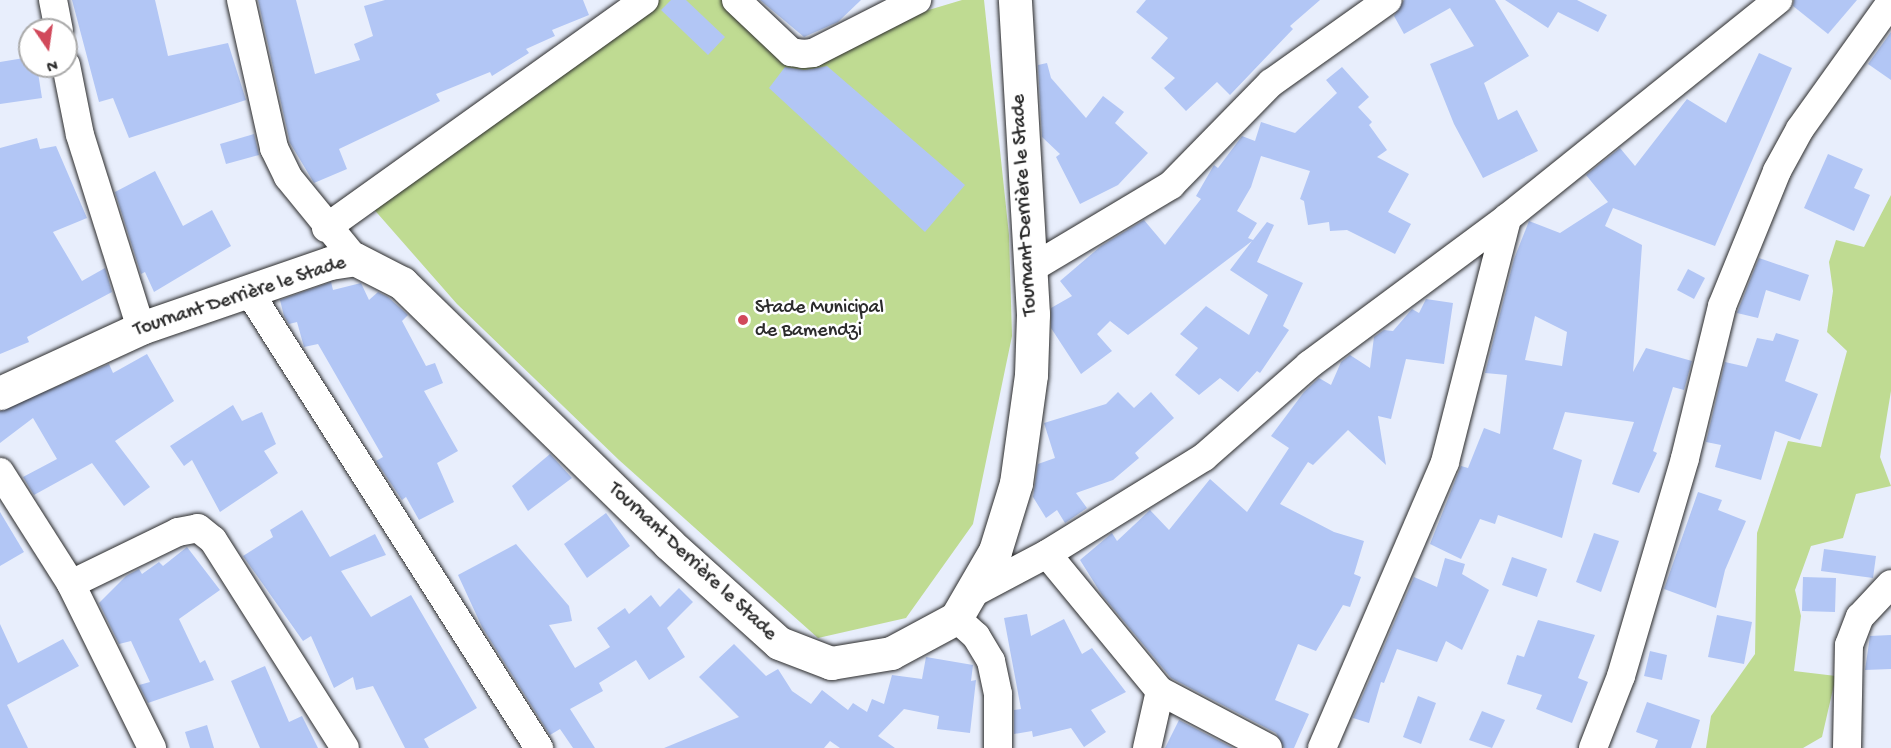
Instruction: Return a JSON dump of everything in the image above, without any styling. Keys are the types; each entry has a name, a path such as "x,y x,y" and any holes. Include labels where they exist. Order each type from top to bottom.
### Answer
{"street":[{"path":"53,0 57,18"},
{"path":"242,0 274,148 288,177 326,228 355,259"},
{"path":"326,228 645,0"},
{"path":"736,0 791,52 803,54 813,53 917,0"},
{"name":"Tournant Derrière le Stade","path":"0,393 141,328 248,290 355,259 402,283 668,543 779,643 831,663 891,653 956,618 975,592 995,551 1024,434 1032,268 1015,0"},
{"path":"1032,268 1170,185 1271,83 1388,0"},
{"path":"975,592 1047,554 1204,457 1318,358 1507,218 1778,0"},
{"path":"1593,748 1621,676 1685,458 1722,306 1777,171 1800,129 1891,3"},
{"path":"69,78 80,135 141,328"},
{"path":"1322,748 1445,462 1507,218"},
{"path":"248,290 539,748"},
{"path":"0,472 71,584 152,748"},
{"path":"71,584 178,532 198,528 213,540 345,748"},
{"path":"1047,554 1160,692 1268,748"},
{"path":"1847,748 1849,645 1860,617 1891,584"},
{"path":"956,618 976,636 991,662 998,694 998,748"},
{"path":"1147,748 1160,692"}],"green space":[{"name":"Stade Municipal de Bamendzi","path":"648,0 724,0 782,54 962,0 984,0 1009,235 1012,336 973,524 906,618 818,638 619,460 457,304 364,198"},
{"path":"1891,195 1891,391 1880,457 1891,486 1856,494 1843,538 1811,546 1795,590 1801,616 1794,671 1836,676 1822,737 1803,748 1706,748 1711,716 1755,654 1757,533 1788,441 1821,447 1847,351 1827,332 1833,291 1829,262 1836,240 1864,247"}],"building":[{"path":"72,0 155,0 168,56 228,43 246,100 129,138 113,98 99,102"},
{"path":"258,0 296,0 315,74 360,60 354,44 373,36 364,6 385,0 583,0 589,15 552,30 555,36 526,49 529,53 492,76 490,72 436,94 440,101 339,149 347,169 314,183 290,143"},
{"path":"671,0 686,0 725,37 708,55 661,10"},
{"path":"760,0 861,0 838,22 804,37"},
{"path":"1146,0 1320,0 1290,26 1293,29 1230,95 1217,82 1186,111 1164,88 1175,78 1151,58 1168,38 1136,12"},
{"path":"1404,0 1495,0 1529,56 1484,83 1498,120 1517,110 1538,151 1483,178 1454,124 1430,64 1474,46 1450,8 1404,34 1394,16"},
{"path":"1505,0 1577,0 1607,15 1598,32 1558,12 1548,28"},
{"path":"1794,0 1857,0 1828,34 1793,6"},
{"path":"1891,32 1891,80 1868,64"},
{"path":"1759,53 1792,68 1715,246 1613,208 1605,226 1642,245 1633,372 1646,348 1692,361 1684,390 1673,387 1653,451 1657,453 1639,493 1612,484 1634,422 1565,412 1553,449 1582,460 1562,538 1498,515 1495,524 1480,519 1461,559 1430,544 1461,466 1468,468 1484,428 1500,434 1507,375 1485,373 1514,259 1529,221 1560,233 1608,202 1586,175 1620,148 1635,166 1687,99 1726,123","holes":["1535,316 1567,332 1562,366 1525,360"]},
{"path":"18,59 18,78 39,78 42,98 0,104 0,62"},
{"path":"1047,63 1051,78 1086,118 1103,96 1124,112 1115,123 1148,153 1118,185 1080,204 1056,157 1060,154 1042,137 1038,65"},
{"path":"827,66 965,185 925,232 769,88 785,67 805,70"},
{"path":"1342,67 1369,97 1358,107 1372,122 1369,125 1387,150 1377,157 1409,174 1388,212 1411,224 1395,254 1347,230 1330,231 1329,222 1308,225 1304,201 1300,199 1310,171 1261,156 1251,187 1237,211 1257,223 1248,238 1253,240 1267,222 1274,225 1257,262 1303,283 1283,326 1289,330 1260,373 1257,371 1238,392 1220,378 1199,395 1175,375 1198,348 1180,334 1206,306 1249,335 1268,295 1230,270 1252,241 1128,335 1110,321 1097,334 1112,351 1081,374 1051,328 1051,308 1072,296 1060,281 1101,246 1144,220 1165,245 1201,199 1196,196 1214,165 1218,168 1242,136 1255,141 1261,122 1295,133 1337,93 1326,80"},
{"path":"254,134 259,155 226,164 220,144"},
{"path":"37,138 40,149 56,146 87,218 53,232 82,281 105,268 112,292 27,337 29,342 0,354 0,148"},
{"path":"1828,154 1863,169 1854,188 1870,195 1854,231 1804,208"},
{"path":"155,171 183,226 212,210 231,246 154,292 145,272 141,274 115,192"},
{"path":"1759,258 1809,275 1800,301 1766,290 1758,318 1737,313"},
{"path":"1688,269 1705,278 1694,299 1677,290"},
{"path":"331,282 333,290 361,283 369,300 378,292 388,297 408,315 402,321 426,366 435,363 443,383 424,391 458,451 437,463 454,502 419,520 406,497 402,500 376,461 383,457 318,344 304,347 297,322 289,324 284,316 280,300"},
{"path":"1426,299 1453,303 1444,364 1406,359 1391,419 1378,416 1386,465 1348,430 1313,465 1308,462 1280,504 1334,532 1364,541 1354,574 1361,577 1350,607 1343,605 1316,651 1298,644 1275,700 1309,714 1294,748 1284,748 1276,733 1171,678 1102,595 1080,560 1112,533 1117,541 1150,510 1169,530 1210,479 1247,512 1289,448 1271,436 1304,392 1319,378 1331,385 1341,362 1350,355 1370,368 1374,337 1384,330 1393,331 1412,309 1419,313"},
{"path":"1776,333 1799,340 1785,381 1818,394 1800,440 1775,431 1761,480 1715,467 1721,445 1706,442 1725,362 1747,367 1757,338 1773,341"},
{"path":"147,354 174,401 115,441 150,487 124,506 92,463 34,495 23,477 57,459 33,418 0,443 0,411 109,364 113,373"},
{"path":"1118,392 1134,408 1151,392 1174,418 1135,453 1139,458 1113,480 1076,493 1087,508 1065,523 1057,510 1046,518 1033,497 1038,464 1055,458 1044,423 1106,404"},
{"path":"233,405 242,421 262,412 276,444 264,451 278,473 220,512 192,460 184,466 170,446"},
{"path":"550,454 572,478 528,511 512,486"},
{"path":"1698,492 1722,500 1718,510 1746,521 1725,570 1716,608 1664,589"},
{"path":"302,510 330,557 375,534 386,555 341,571 371,617 411,595 477,708 424,739 429,748 405,748 373,686 356,690 353,677 334,688 311,636 303,641 243,556 273,537 270,530"},
{"path":"0,512 24,552 0,566"},
{"path":"606,513 630,546 587,578 564,544"},
{"path":"1594,533 1619,541 1601,592 1576,582"},
{"path":"516,544 569,606 572,621 549,625 575,668 610,647 597,628 625,608 629,614 651,595 660,607 679,588 693,602 667,628 685,657 649,680 636,660 599,683 603,691 570,709 595,748 573,748 560,729 550,735 482,627 458,575"},
{"path":"187,547 220,590 179,619 200,663 205,660 214,680 148,703 139,685 150,682 131,641 119,644 99,603 126,576 139,569 142,574 159,562 163,566"},
{"path":"1824,549 1876,556 1873,578 1821,571"},
{"path":"1512,557 1547,569 1537,597 1502,585"},
{"path":"1445,558 1465,564 1462,574 1489,590 1462,650 1446,641 1437,662 1397,649 1384,683 1381,682 1369,723 1353,718 1414,577 1437,587"},
{"path":"1803,577 1836,578 1835,612 1802,611"},
{"path":"1027,614 1031,636 1064,619 1082,654 1092,648 1126,692 1091,710 1106,732 1084,747 1071,728 1033,737 1032,731 1014,734 1014,710 1021,709 1004,618"},
{"path":"1717,615 1752,622 1744,664 1708,657"},
{"path":"1538,620 1595,635 1578,678 1588,682 1572,723 1536,709 1542,695 1507,684 1517,655 1524,657"},
{"path":"0,624 18,663 63,639 79,666 7,705 28,748 0,748"},
{"path":"1891,635 1891,669 1865,670 1870,636"},
{"path":"734,644 766,676 778,669 792,691 811,704 822,690 848,710 853,703 867,712 872,699 884,704 892,675 922,679 926,657 973,665 971,681 976,680 970,733 937,729 939,716 904,709 878,736 895,748 840,748 830,741 824,748 664,748 739,717 699,677"},
{"path":"1650,651 1667,655 1662,680 1644,676"},
{"path":"265,666 289,722 302,716 318,748 260,748 231,681"},
{"path":"1418,696 1436,703 1421,744 1403,737"},
{"path":"1647,702 1700,720 1691,748 1655,748 1658,740 1636,732"},
{"path":"1482,711 1505,720 1492,748 1469,740"},
{"path":"1179,720 1233,748 1165,748"},
{"path":"207,725 214,748 190,748 185,732"}],"place":[{"name":"Stade Municipal de Bamendzi","path":"743,320"}]}
